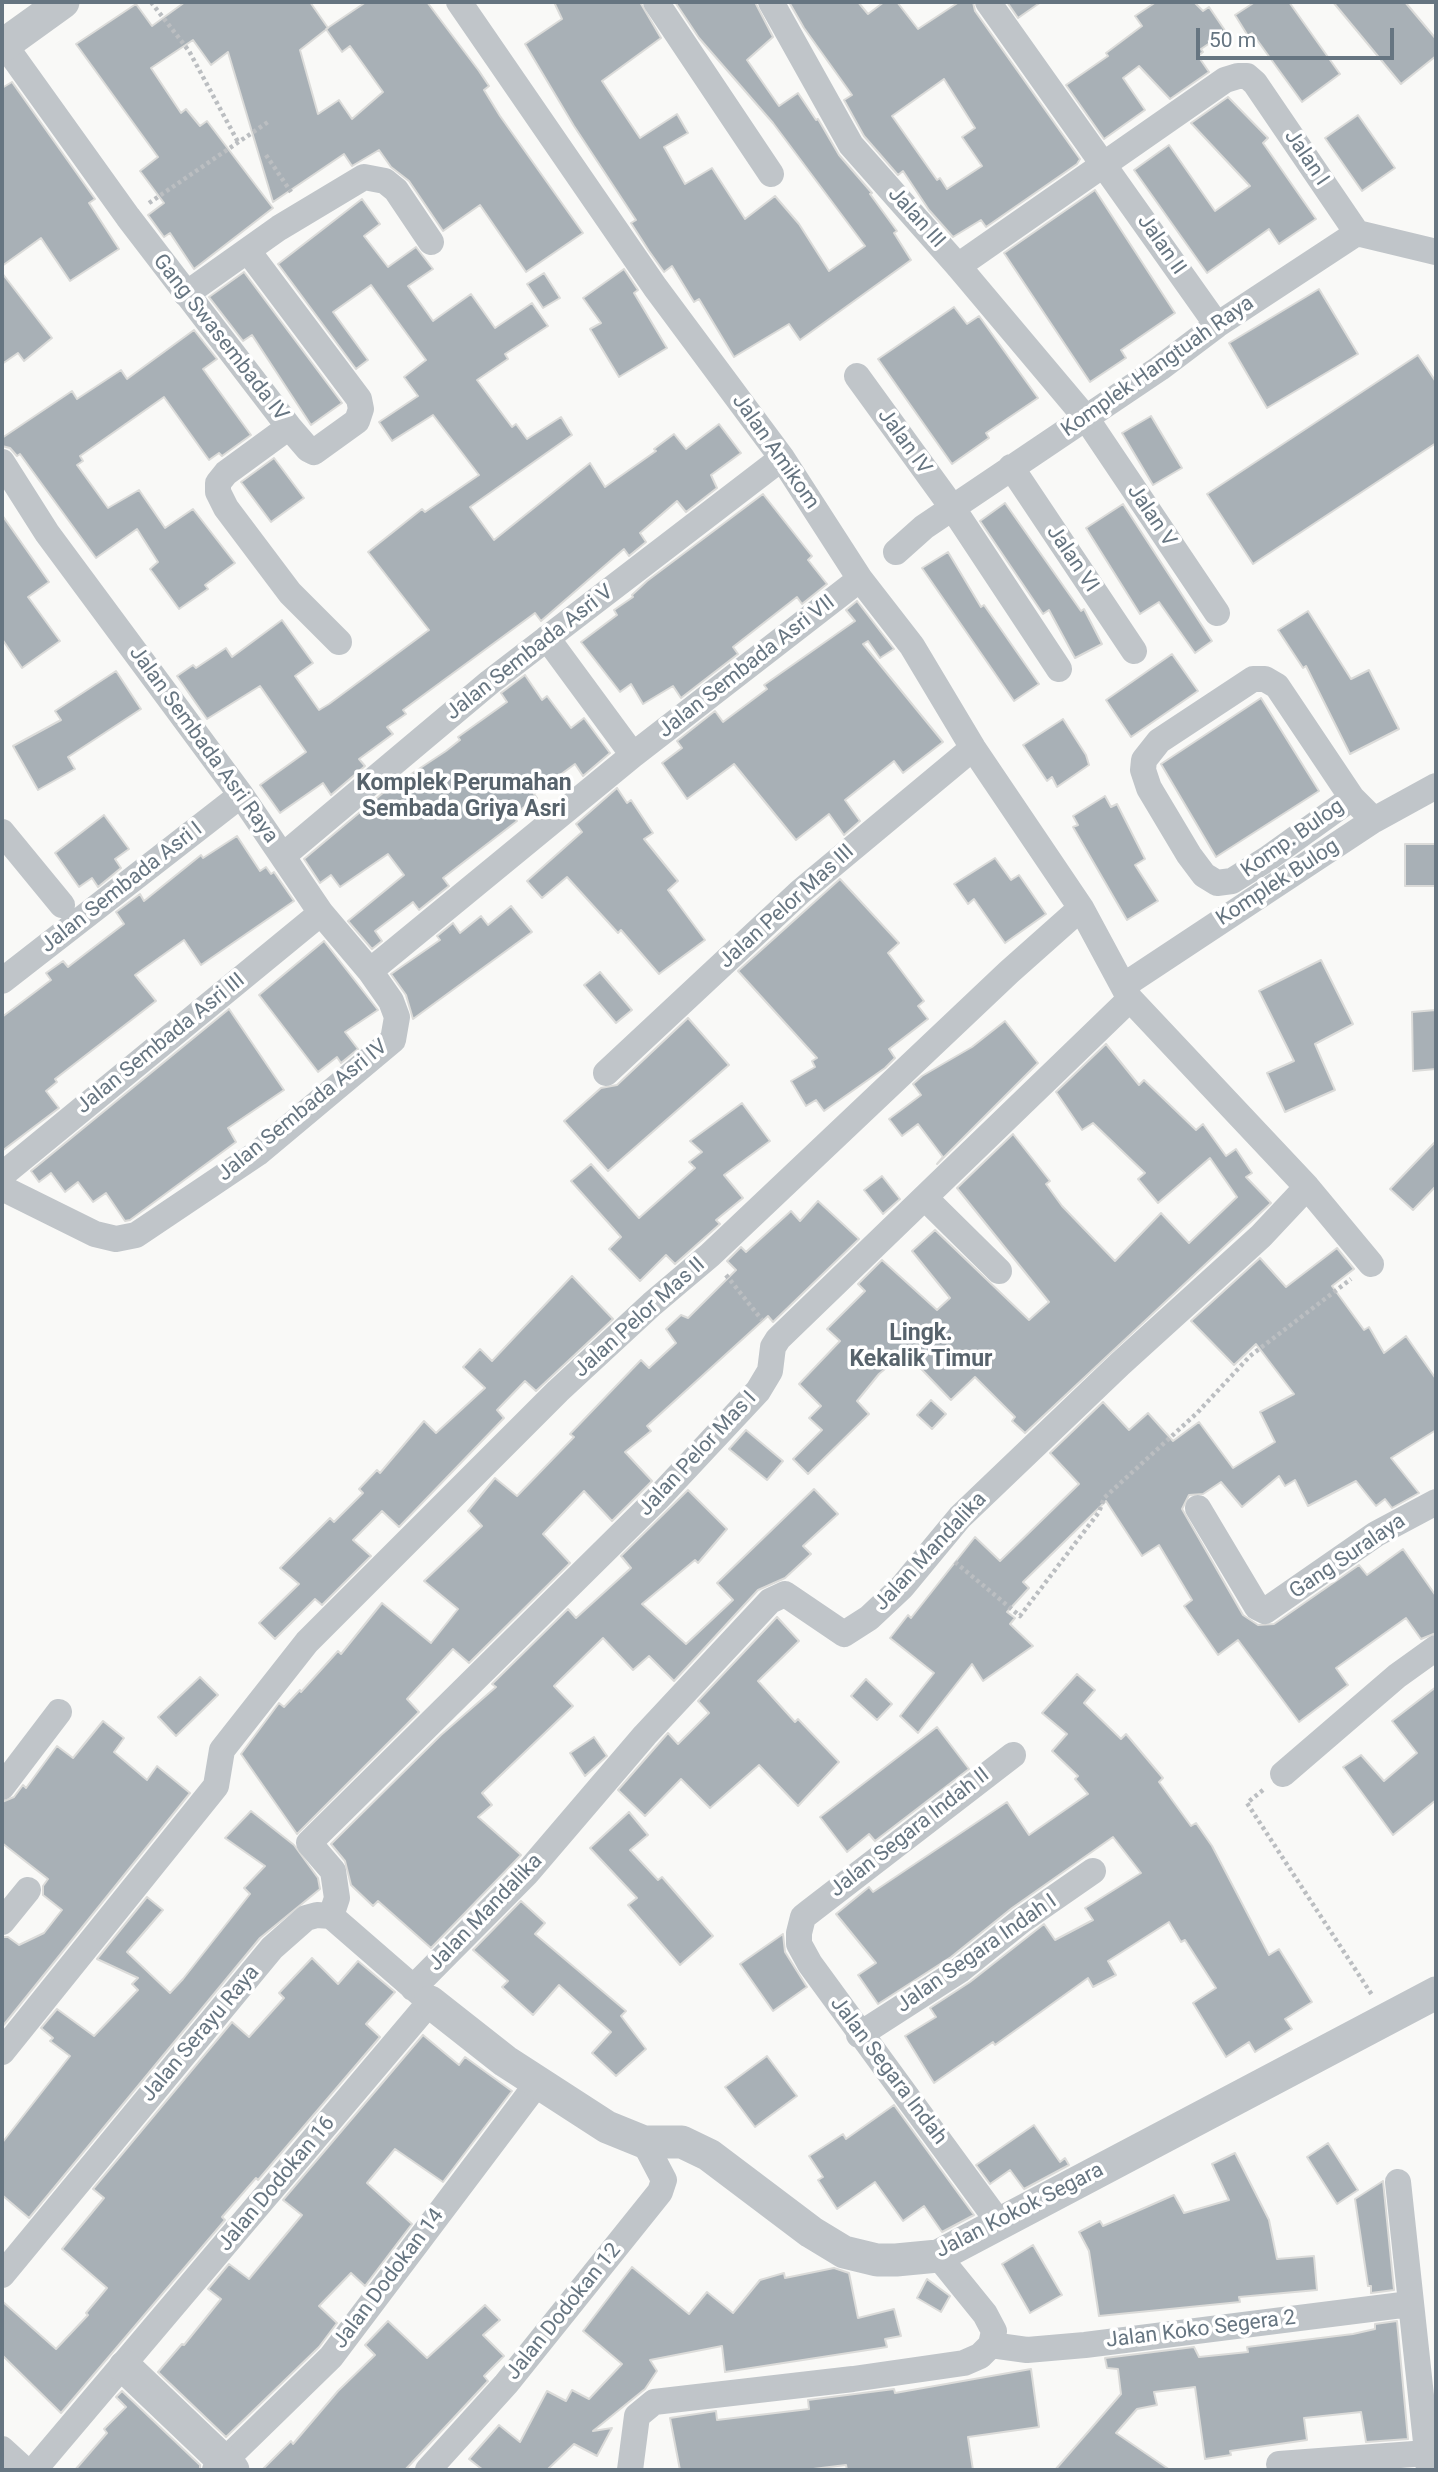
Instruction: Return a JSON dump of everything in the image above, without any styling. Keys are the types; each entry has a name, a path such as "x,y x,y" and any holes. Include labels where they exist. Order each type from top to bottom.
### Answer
{"street":[{"path":"3,45 62,2"},
{"name":"Jalan Amikom","path":"459,2 655,287 782,458 860,579 912,646 973,748 1081,908 1127,993 1307,1187 1371,1264"},
{"path":"656,2 771,174"},
{"name":"Jalan III","path":"771,2 851,145 958,266 1086,418"},
{"name":"Jalan II","path":"988,2 1217,325"},
{"name":"Gang Swasembada IV","path":"3,45 186,295 289,428 226,473 218,483 218,492 226,508 290,593 339,642"},
{"name":"Jalan I","path":"1105,165 1225,80 1247,76 1255,83 1357,233"},
{"path":"958,266 1105,165"},
{"path":"186,295 354,181 375,177 396,190 432,242"},
{"path":"1357,233 1436,252"},
{"name":"Komplek Hangtuah Raya","path":"896,552 923,527 1086,418 1217,325 1357,233"},
{"path":"248,251 359,399 361,409 357,421 314,452 289,428"},
{"name":"Jalan IV","path":"857,376 952,507 1059,669"},
{"name":"Jalan V","path":"1086,418 1217,613"},
{"name":"Jalan Sembada Asri V","path":"284,855 547,638 782,458"},
{"name":"Jalan Sembada Asri Raya","path":"2,462 47,533 241,795 321,913 370,971 391,1001 397,1017 396,1030"},
{"name":"Jalan VI","path":"1011,467 1134,651"},
{"name":"Jalan Sembada Asri VII","path":"370,971 633,755 860,579"},
{"path":"547,638 633,755"},
{"name":"Komp. Bulog","path":"1352,798 1256,866 1232,881 1217,883 1204,875 1189,855 1149,788 1143,770 1144,760 1159,741 1253,678 1265,679 1277,686 1352,798 1374,820"},
{"name":"Jalan Pelor Mas III","path":"606,1073 800,892 973,748"},
{"name":"Komplek Bulog","path":"1127,993 1374,820 1436,786"},
{"name":"Jalan Sembada Asri I","path":"2,981 241,795"},
{"path":"5,843 62,905"},
{"name":"Jalan Pelor Mas II","path":"2,2052 216,1786 222,1750 307,1642 396,1550 567,1382 710,1255 1009,972 1081,908"},
{"name":"Jalan Sembada Asri III","path":"2,1175 321,913"},
{"path":"778,1339 925,1198 1127,993"},
{"name":"Jalan Sembada Asri IV","path":"2,1188 95,1234 116,1239 136,1236 258,1153 393,1040 396,1030"},
{"name":"Jalan Mandalika","path":"421,1995 645,1734 770,1601 785,1594 845,1634 869,1618 894,1594 960,1517 1120,1364 1261,1236 1307,1187"},
{"path":"925,1198 999,1271"},
{"name":"Jalan Pelor Mas I","path":"331,1916 337,1899 333,1871 309,1843 657,1499 758,1391 770,1371 773,1347 778,1339"},
{"name":"Gang Suralaya","path":"1198,1508 1260,1611 1278,1604 1376,1534 1436,1502"},
{"path":"1283,1774 1397,1676 1436,1648"},
{"path":"2,1787 59,1712"},
{"name":"Jalan Segara Indah II","path":"808,1913 931,1815 1013,1755"},
{"name":"Jalan Segara Indah I","path":"859,2035 960,1970 1021,1921 1093,1871"},
{"path":"2,1922 27,1890"},
{"name":"Jalan Segara Indah","path":"808,1913 800,1925 799,1944 859,2035 938,2136 1000,2224"},
{"name":"Jalan Serayu Raya","path":"2,2275 272,1948 306,1918 317,1914 331,1916"},
{"path":"331,1916 421,1995"},
{"name":"Jalan Kokok Segara","path":"421,1995 505,2061 607,2127 644,2143 682,2142 709,2155 811,2232 844,2252 877,2260 938,2256 1436,1993"},
{"name":"Jalan Dodokan 16","path":"34,2470 125,2367 421,1995"},
{"name":"Jalan Dodokan 14","path":"224,2467 331,2357 539,2081"},
{"name":"Jalan Dodokan 12","path":"428,2470 506,2384 660,2192 664,2180 644,2143"},
{"path":"1279,2464 1428,2461 1398,2182"},
{"path":"938,2256 985,2314 994,2331 986,2350"},
{"name":"Jalan Koko Segera 2","path":"630,2470 637,2416 654,2402 853,2379 964,2362 986,2350 1085,2345 1410,2304"},
{"path":"125,2367 224,2467"},
{"path":"2,2449 25,2470"}],"path":[{"path":"151,2 189,51 238,142"},
{"path":"128,217 268,122"},
{"path":"266,155 305,213"},
{"path":"710,1255 778,1339"},
{"path":"935,1546 1020,1616 1099,1512 1104,1498 1197,1413 1250,1356 1371,1264"},
{"path":"1283,1774 1247,1803 1387,2019"}],"building":[{"path":"185,2 310,2 328,28 366,2 427,2 479,71 489,86 484,90 500,116 583,233 526,272 480,205 443,231 409,181 391,167 379,150 352,166 344,154 273,202 228,52 211,65 193,40 151,68 181,113 186,109 200,126 207,121 273,208 194,269 170,233 164,237 148,215 164,203 140,171 158,157 76,44 136,4 152,26","holes":["326,29 342,52 350,46 383,92 352,119 339,100 318,114 300,50"]},
{"path":"554,2 640,2 661,38 602,81 640,138 677,114 688,133 664,147 685,184 712,168 745,219 775,196 799,224 829,271 865,246 773,123 699,38 675,2 755,2 773,37 747,60 779,106 798,93 816,120 818,119 839,155 872,193 870,194 897,231 894,233 911,260 800,340 789,324 734,357 699,299 694,302 672,266 664,272 649,251 631,223 636,220 574,126 525,44 562,19"},
{"path":"789,2 858,2 868,14 884,2 897,2 918,29 959,2 973,2 975,11 1080,159 1077,164 986,227 981,220 953,237 929,210 903,171 898,175 864,136 844,100 852,95 804,28","holes":["944,79 975,128 962,137 982,166 947,189 940,178 937,180 892,116"]},
{"path":"1007,2 1041,2 1018,18"},
{"path":"1156,2 1194,2 1203,11 1209,7 1226,32 1201,49 1203,52 1198,56 1209,72 1170,99 1139,66 1123,78 1145,110 1104,139 1066,85 1108,56 1106,53 1142,26 1135,16"},
{"path":"1255,2 1289,2 1340,74 1302,102 1252,33 1248,36 1235,15"},
{"path":"1333,2 1405,2 1436,39 1436,56 1401,84"},
{"path":"12,82 95,199 89,203 119,249 70,281 41,238 2,266 2,88"},
{"path":"1228,97 1268,138 1263,143 1316,219 1279,244 1269,229 1207,273 1134,170 1169,145 1215,211 1250,186 1191,123"},
{"path":"1358,115 1395,168 1362,191 1325,138"},
{"path":"1095,190 1175,313 1121,350 1126,358 1090,382 1004,253"},
{"path":"362,199 380,224 364,236 388,267 416,247 433,269 408,286 433,321 471,294 495,328 532,303 548,326 505,354 508,359 477,380 512,427 516,424 527,439 561,417 572,435 470,507 494,540 590,463 605,487 656,451 654,449 674,434 686,449 719,424 741,453 711,475 717,488 686,512 677,501 640,533 646,542 629,556 624,549 541,621 535,613 403,710 406,714 387,727 393,734 359,759 365,766 331,795 323,783 280,813 260,785 306,752 260,686 207,719 177,676 193,665 196,668 226,648 232,657 282,620 313,663 295,676 319,710 329,704 429,630 368,552 422,509 425,512 479,475 433,415 392,441 379,422 418,396 404,377 426,360 371,285 333,312 368,360 356,369 278,264"},
{"path":"624,269 638,290 634,293 667,348 619,377 590,329 601,323 583,298"},
{"path":"244,272 342,403 311,425 252,335 243,341 209,297"},
{"path":"2,273 52,338 24,361 18,353 2,364"},
{"path":"544,273 560,298 543,308 527,284"},
{"path":"1319,289 1358,354 1267,408 1229,343"},
{"path":"954,307 967,324 979,316 1038,398 986,433 989,438 952,464 878,359"},
{"path":"194,330 217,359 203,369 251,435 222,456 219,453 209,460 164,397 80,456 83,461 77,465 108,508 139,490 165,528 193,509 235,563 205,585 208,589 179,609 150,569 158,562 137,529 96,558 20,454 17,456 10,448 2,446 2,438 72,391 77,399 121,370 127,379"},
{"path":"1418,355 1436,382 1436,443 1253,564 1207,494"},
{"path":"1151,416 1182,468 1153,485 1122,433"},
{"path":"274,458 304,498 271,522 241,482"},
{"path":"763,494 812,556 808,560 827,584 802,604 797,597 733,647 738,654 681,698 673,686 643,704 631,684 620,692 581,642 617,615 614,610 633,597 647,581"},
{"path":"1005,503 1081,611 1084,609 1102,644 1075,658 1049,610 1043,614 980,521"},
{"path":"1123,504 1212,641 1195,653 1159,602 1140,614 1086,528"},
{"path":"2,515 49,582 28,597 60,641 22,668 2,639"},
{"path":"948,552 981,607 984,605 1039,684 1014,701 922,568"},
{"path":"857,601 894,649 880,658 868,641 863,644 943,742 903,773 894,761 845,800 860,821 844,835 829,814 796,840 734,764 687,799 662,763 682,748 677,741 715,711 723,722 767,689 764,685 855,621 846,610"},
{"path":"1308,611 1351,679 1369,670 1399,729 1350,754 1306,666 1303,668 1278,630"},
{"path":"1172,654 1198,691 1131,737 1106,700"},
{"path":"116,671 141,709 68,757 75,769 38,790 13,746 61,720 55,711"},
{"path":"525,675 542,700 547,696 571,728 584,718 610,753 583,776 575,764 534,794 537,798 513,815 517,821 443,878 449,886 419,910 413,902 375,931 382,941 372,949 348,921 404,875 388,854 340,887 331,875 320,883 304,859 384,792 446,751 460,740 458,737 507,702 501,693"},
{"path":"1261,698 1319,791 1216,857 1161,764"},
{"path":"1063,719 1086,755 1089,765 1057,787 1052,777 1047,781 1023,745"},
{"path":"617,788 627,803 631,800 653,833 644,839 678,881 668,890 705,940 659,974 621,930 618,933 567,877 542,898 527,881 582,832 576,824"},
{"path":"1105,796 1111,807 1117,804 1145,859 1135,865 1158,901 1127,920 1073,827 1078,825 1073,816"},
{"path":"104,815 129,849 115,859 121,868 98,887 92,878 79,887 55,853"},
{"path":"237,836 260,871 266,867 271,874 274,872 294,901 201,965 184,940 135,975 156,1001 55,1079 57,1082 46,1091 59,1108 2,1151 2,1017 51,980 46,973 63,961 68,967 124,924 116,912 140,894 144,901 201,855 203,858"},
{"path":"1405,844 1436,844 1436,886 1405,886"},
{"path":"995,858 1011,880 1019,875 1046,914 1005,943 974,899 968,904 954,884"},
{"path":"840,879 899,943 888,953 924,1001 918,1006 928,1019 889,1049 895,1058 885,1068 824,1111 816,1100 806,1106 791,1081 815,1067 812,1061 817,1058 738,971"},
{"path":"511,906 532,932 413,1019 406,995 391,974 440,940 437,936 453,923 460,933 481,916 488,925"},
{"path":"324,941 378,1010 345,1032 358,1049 341,1063 337,1057 318,1072 259,995"},
{"path":"1321,960 1353,1024 1315,1044 1335,1090 1285,1112 1267,1073 1294,1061 1259,991"},
{"path":"600,972 632,1010 616,1023 584,985"},
{"path":"229,1009 284,1090 228,1128 236,1142 130,1220 125,1221 106,1193 93,1202 78,1182 65,1192 51,1173 39,1182 31,1171"},
{"path":"1436,1010 1436,1069 1413,1071 1412,1012"},
{"path":"688,1018 729,1065 608,1171 564,1121 601,1088 617,1085"},
{"path":"1005,1021 1038,1063 937,1164 943,1157 918,1124 902,1136 889,1119 921,1095 913,1084 922,1076 972,1047"},
{"path":"1106,1044 1139,1085 1144,1080 1196,1130 1203,1124 1226,1156 1236,1149 1252,1173 1246,1177 1271,1203 1025,1433 1012,1421 1015,1417 975,1377 951,1400 905,1352 879,1374 857,1401 869,1414 808,1474 793,1459 822,1430 809,1418 821,1406 799,1384 840,1341 827,1329 865,1291 858,1284 882,1260 937,1310 950,1298 912,1251 935,1230 1029,1320 1049,1302 957,1188 1013,1134 1050,1181 1046,1184 1062,1206 1115,1261 1161,1213 1189,1243 1237,1197 1210,1158 1158,1203 1138,1179 1145,1173 1093,1123 1082,1130 1056,1092"},
{"path":"742,1103 770,1141 724,1175 743,1198 716,1220 720,1224 675,1264 666,1255 640,1281 609,1249 621,1237 571,1181 591,1164 639,1218 695,1168 689,1162 702,1152 690,1141"},
{"path":"1436,1141 1436,1186 1413,1210 1390,1189"},
{"path":"882,1176 900,1199 883,1214 864,1190"},
{"path":"818,1201 859,1239 773,1322 768,1316 647,1426 651,1431 625,1452 652,1481 612,1521 584,1491 543,1534 570,1563 469,1663 453,1649 407,1699 419,1712 297,1834 241,1754 279,1703 284,1707 338,1651 341,1654 382,1603 431,1643 458,1609 424,1581 482,1526 468,1511 495,1478 517,1496 574,1437 570,1434 641,1360 649,1368 676,1343 666,1329 681,1315 688,1318 736,1270 727,1261 741,1247 746,1252 791,1211 800,1221"},
{"path":"1337,1248 1354,1269 1332,1286 1364,1330 1369,1327 1384,1353 1406,1336 1436,1379 1436,1430 1391,1458 1419,1493 1392,1508 1385,1499 1376,1506 1356,1481 1308,1506 1295,1480 1285,1486 1279,1476 1242,1507 1221,1482 1203,1494 1189,1495 1182,1509 1243,1615 1258,1625 1274,1624 1359,1565 1367,1575 1403,1549 1436,1596 1436,1633 1421,1639 1406,1618 1336,1668 1348,1685 1299,1722 1238,1640 1218,1655 1184,1606 1192,1600 1159,1545 1142,1556 1106,1501 1023,1582 1029,1588 1007,1612 1015,1618 1010,1624 1033,1646 983,1681 972,1664 918,1733 900,1716 934,1673 890,1638 908,1615 911,1618 975,1537 1000,1561 1079,1484 1050,1453 1103,1402 1129,1430 1148,1413 1173,1441 1199,1422 1233,1468 1275,1442 1260,1412 1294,1394 1256,1344 1234,1365 1191,1321 1260,1258 1286,1287"},
{"path":"572,1276 613,1319 536,1391 525,1381 497,1410 504,1418 399,1527 382,1511 353,1540 371,1556 322,1605 315,1599 275,1639 259,1623 299,1584 280,1568 330,1518 334,1522 363,1493 359,1489 377,1470 380,1473 424,1421 436,1433 485,1388 463,1367 480,1349 492,1361"},
{"path":"931,1400 946,1414 932,1429 917,1415"},
{"path":"746,1430 783,1461 767,1480 729,1449"},
{"path":"814,1489 838,1514 803,1546 811,1554 785,1578 758,1590 674,1681 649,1656 633,1670 603,1638 554,1686 573,1706 482,1793 492,1805 478,1817 521,1855 431,1948 378,1901 373,1906 351,1885 345,1861 331,1844 441,1735 496,1687 492,1684 568,1609 576,1618 631,1568 621,1556 688,1490 727,1529 698,1563 695,1560 642,1604 686,1644 733,1600 717,1583"},
{"path":"777,1617 799,1641 758,1681 795,1722 798,1719 839,1762 798,1806 759,1765 710,1808 681,1779 645,1816 618,1790 668,1733 678,1744 709,1713 698,1701"},
{"path":"1077,1674 1095,1690 1084,1703 1121,1739 1126,1734 1163,1778 1159,1782 1191,1826 1196,1823 1212,1846 1269,1955 1279,1949 1312,2002 1285,2019 1292,2029 1255,2052 1249,2042 1226,2057 1193,2003 1216,1988 1185,1940 1181,1942 1169,1922 1108,1961 1116,1975 1093,1987 1088,1978 995,2045 993,2042 934,2083 905,2036 936,2017 930,2008 970,1982 1044,1924 1055,1940 1093,1920 1085,1908 1141,1873 1113,1837 1012,1908 951,1957 878,2004 858,1975 876,1963 836,1914 869,1887 873,1892 1007,1802 1029,1835 1088,1794 1075,1779 1078,1776 1052,1751 1067,1734 1042,1713"},
{"path":"200,1677 218,1695 176,1736 158,1717"},
{"path":"866,1679 892,1704 877,1720 851,1696"},
{"path":"1436,1687 1436,1800 1393,1835 1343,1767 1361,1755 1384,1781 1417,1753 1392,1721"},
{"path":"103,1721 124,1738 114,1752 147,1780 157,1766 190,1793 2,2027 2,1937 8,1937 19,1945 44,1933 62,1910 43,1895 43,1886 48,1879 2,1843 2,1802 14,1797 23,1785 26,1788 57,1746 73,1758"},
{"path":"937,1727 969,1769 875,1841 869,1834 847,1852 820,1817"},
{"path":"594,1737 607,1756 585,1776 570,1753"},
{"path":"251,1811 294,1845 318,1878 320,1889 260,1938 29,2218 2,2195 2,2143 70,2056 50,2041 53,2038 41,2028 57,2009 94,2036 138,1990 132,1984 138,1978 97,1959 147,1897 163,1910 127,1952 170,1993 250,1894 244,1888 265,1866 225,1838"},
{"path":"629,1812 648,1835 630,1850 658,1880 662,1877 713,1936 680,1965 628,1905 637,1898 590,1848"},
{"path":"521,1901 545,1923 535,1934 626,2011 621,2016 646,2049 616,2076 592,2053 611,2032 559,1985 533,2015 502,1987 508,1981 473,1950"},
{"path":"783,1934 785,1952 807,1987 773,2011 740,1964"},
{"path":"312,1958 338,1984 358,1961 395,1992 366,2024 380,2037 258,2180 256,2178 222,2217 225,2220 61,2413 2,2355 2,2301 56,2349 88,2315 86,2313 107,2288 62,2249 104,2198 93,2189 232,2022 249,2037 284,1998 279,1993"},
{"path":"423,2035 459,2065 465,2057 512,2091 443,2182 395,2149 367,2183 412,2224 365,2286 351,2273 319,2306 337,2323 319,2347 226,2437 158,2372 221,2299 208,2289 229,2264 249,2279 302,2215 283,2200"},
{"path":"767,2056 797,2096 755,2127 725,2087"},
{"path":"894,2105 974,2215 942,2232 924,2206 903,2221 875,2182 837,2209 818,2180 823,2177 809,2156 843,2134 846,2139"},
{"path":"1034,2125 1060,2162 1065,2158 1069,2165 1024,2189 1010,2170 990,2184 976,2165"},
{"path":"1328,2143 1358,2190 1337,2204 1307,2157"},
{"path":"1235,2153 1269,2220 1277,2259 1314,2256 1317,2290 1239,2297 1240,2302 1099,2316 1089,2251 1079,2232 1100,2221 1103,2226 1174,2195 1184,2213 1229,2200 1212,2164"},
{"path":"1383,2181 1394,2290 1371,2293 1355,2199"},
{"path":"1033,2245 1062,2295 1030,2313 1002,2264"},
{"path":"632,2267 689,2314 707,2292 733,2313 760,2280 784,2273 785,2278 834,2268 849,2273 858,2318 894,2309 901,2336 885,2339 887,2347 725,2372 722,2346 650,2360 657,2371 645,2389 593,2431 612,2428 597,2456 574,2444 547,2470 483,2470 469,2459 499,2425 520,2442 547,2391 566,2401 572,2390 589,2399 622,2364 583,2331"},
{"path":"927,2279 950,2296 941,2312 917,2298"},
{"path":"485,2305 500,2320 483,2335 504,2356 484,2376 488,2381 405,2470 262,2470 291,2441 293,2444 338,2391 375,2355 365,2345 388,2321 427,2358"},
{"path":"1397,2321 1408,2439 1366,2442 1361,2412 1304,2418 1307,2440 1230,2451 1231,2455 1205,2459 1195,2387 1154,2392 1157,2405 1137,2409 1116,2433 1170,2470 1055,2470 1121,2394 1118,2369 1107,2368 1105,2358 1194,2347 1199,2357 1248,2352 1247,2347 1353,2334 1375,2329 1375,2324"},
{"path":"1031,2369 1039,2427 968,2437 973,2470 847,2470 846,2465 805,2470 680,2470 670,2418 716,2411 717,2420 809,2409 808,2400 894,2389 895,2393"},
{"path":"122,2391 200,2465 200,2470 75,2470 107,2433 104,2429 126,2407 116,2397"}],"district":[{"name":"Komplek Perumahan Sembada Griya Asri","path":"464,797"},
{"name":"Lingk. Kekalik Timur","path":"921,1347"}]}
